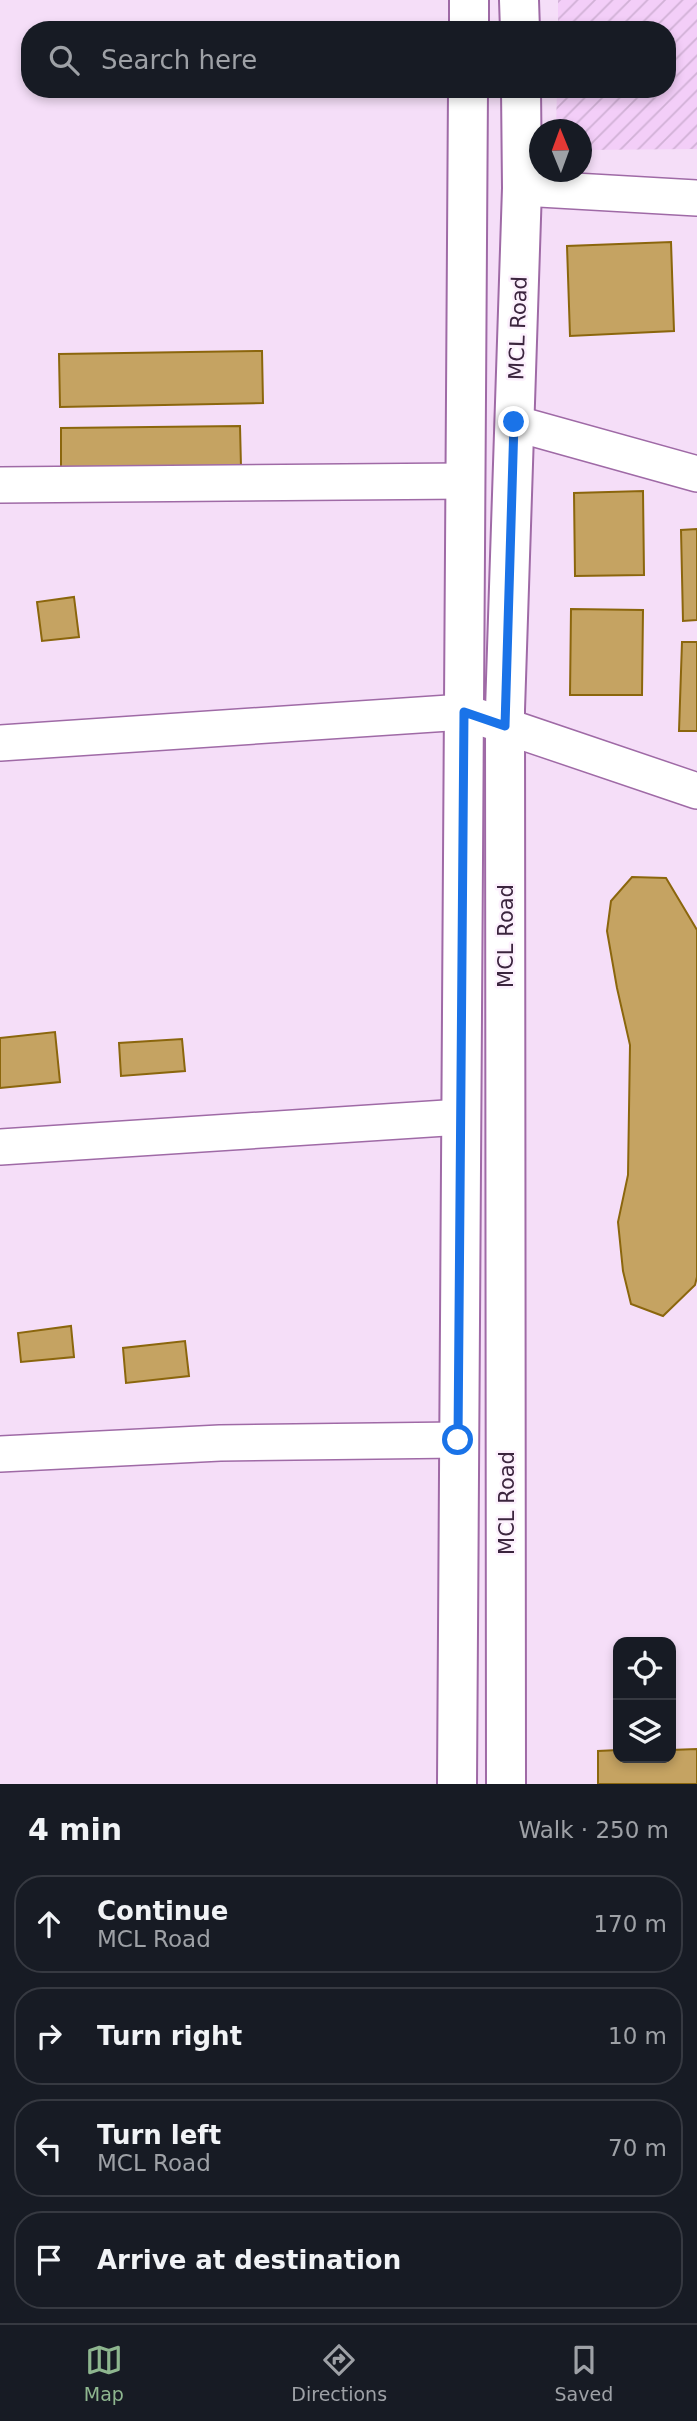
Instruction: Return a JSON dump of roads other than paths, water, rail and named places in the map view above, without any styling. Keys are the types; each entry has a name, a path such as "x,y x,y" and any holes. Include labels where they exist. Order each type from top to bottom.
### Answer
{"street":[{"path":"468,21 469,0"},
{"path":"520,0 520,21"},
{"name":"MCL Road","path":"457,1784 468,98"},
{"name":"MCL Road","path":"506,1784 505,726 523,188 521,98"},
{"path":"523,188 697,198"},
{"path":"514,422 697,474"},
{"path":"0,485 465,481"},
{"path":"0,743 464,712 697,791"},
{"path":"0,1147 461,1117"},
{"path":"0,1454 220,1443 458,1440"}]}
